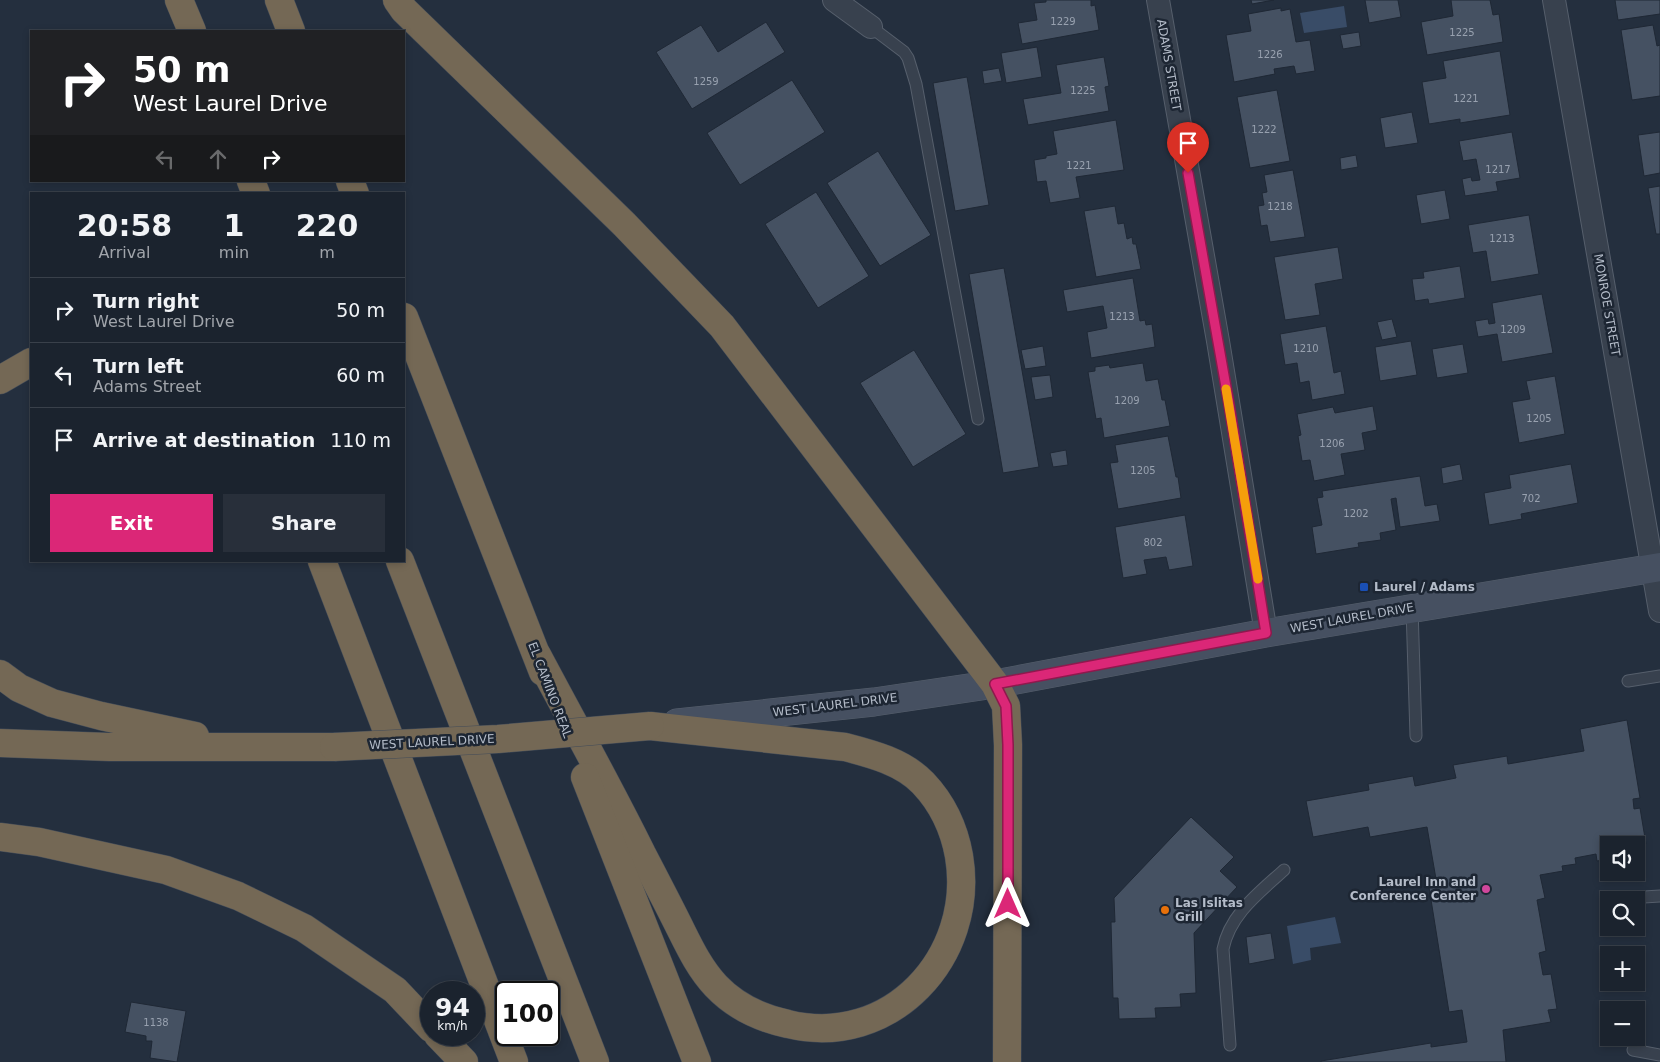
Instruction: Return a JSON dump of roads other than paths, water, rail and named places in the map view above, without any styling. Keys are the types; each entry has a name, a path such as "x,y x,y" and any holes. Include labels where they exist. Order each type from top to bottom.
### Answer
{"highway":[{"path":"180,0 192,30"},
{"path":"279,0 291,30"},
{"path":"397,0 404,10 624,224 722,326 995,684 1006,706 1008,745 1007,1062"},
{"name":"EL CAMINO REAL","path":"405,320 697,1062"},
{"path":"0,380 30,363"},
{"path":"322,562 514,1062"},
{"path":"400,562 595,1062"},
{"path":"537,654 640,848 696,962 716,986 737,1004 765,1019 800,1027 828,1029 854,1025 876,1018 902,1003 924,982 940,960 952,934 962,887 956,841 950,821 939,802 922,782 885,759 867,752 845,747 650,726"},
{"path":"0,674 19,688 52,703 100,716 255,748"},
{"name":"WEST LAUREL DRIVE","path":"0,743 109,747 334,748 498,739 650,726"},
{"path":"0,837 39,842 166,870 238,896 304,928 395,990 420,1016"},
{"path":"449,1046 464,1062"}],"main road":[{"name":"WEST LAUREL DRIVE","path":"650,726 874,702 995,684 1266,633 1656,567"}],"street":[{"path":"834,0 871,27"},
{"name":"ADAMS STREET","path":"1158,0 1220,351 1266,633"},
{"name":"MONROE STREET","path":"1554,0 1656,567 1660,611"}],"lane":[{"path":"871,27 904,52 908,58 916,84 978,419"},
{"path":"1412,608 1416,736"},
{"path":"1628,681 1660,676"},
{"path":"1230,1045 1223,949 1225,938 1230,926 1243,908 1284,870"},
{"path":"1645,897 1660,896"},
{"path":"1632,1050 1660,1055"}],"water":[{"path":"1344,6 1347,27 1304,33 1300,13"},
{"path":"1335,917 1341,943 1310,948 1311,960 1293,964 1287,926"}],"place":[{"name":"Laurel / Adams","path":"1364,587"},
{"name":"Laurel Inn and Conference Center","path":"1486,889"},
{"name":"Las Islitas Grill","path":"1165,910"}]}
